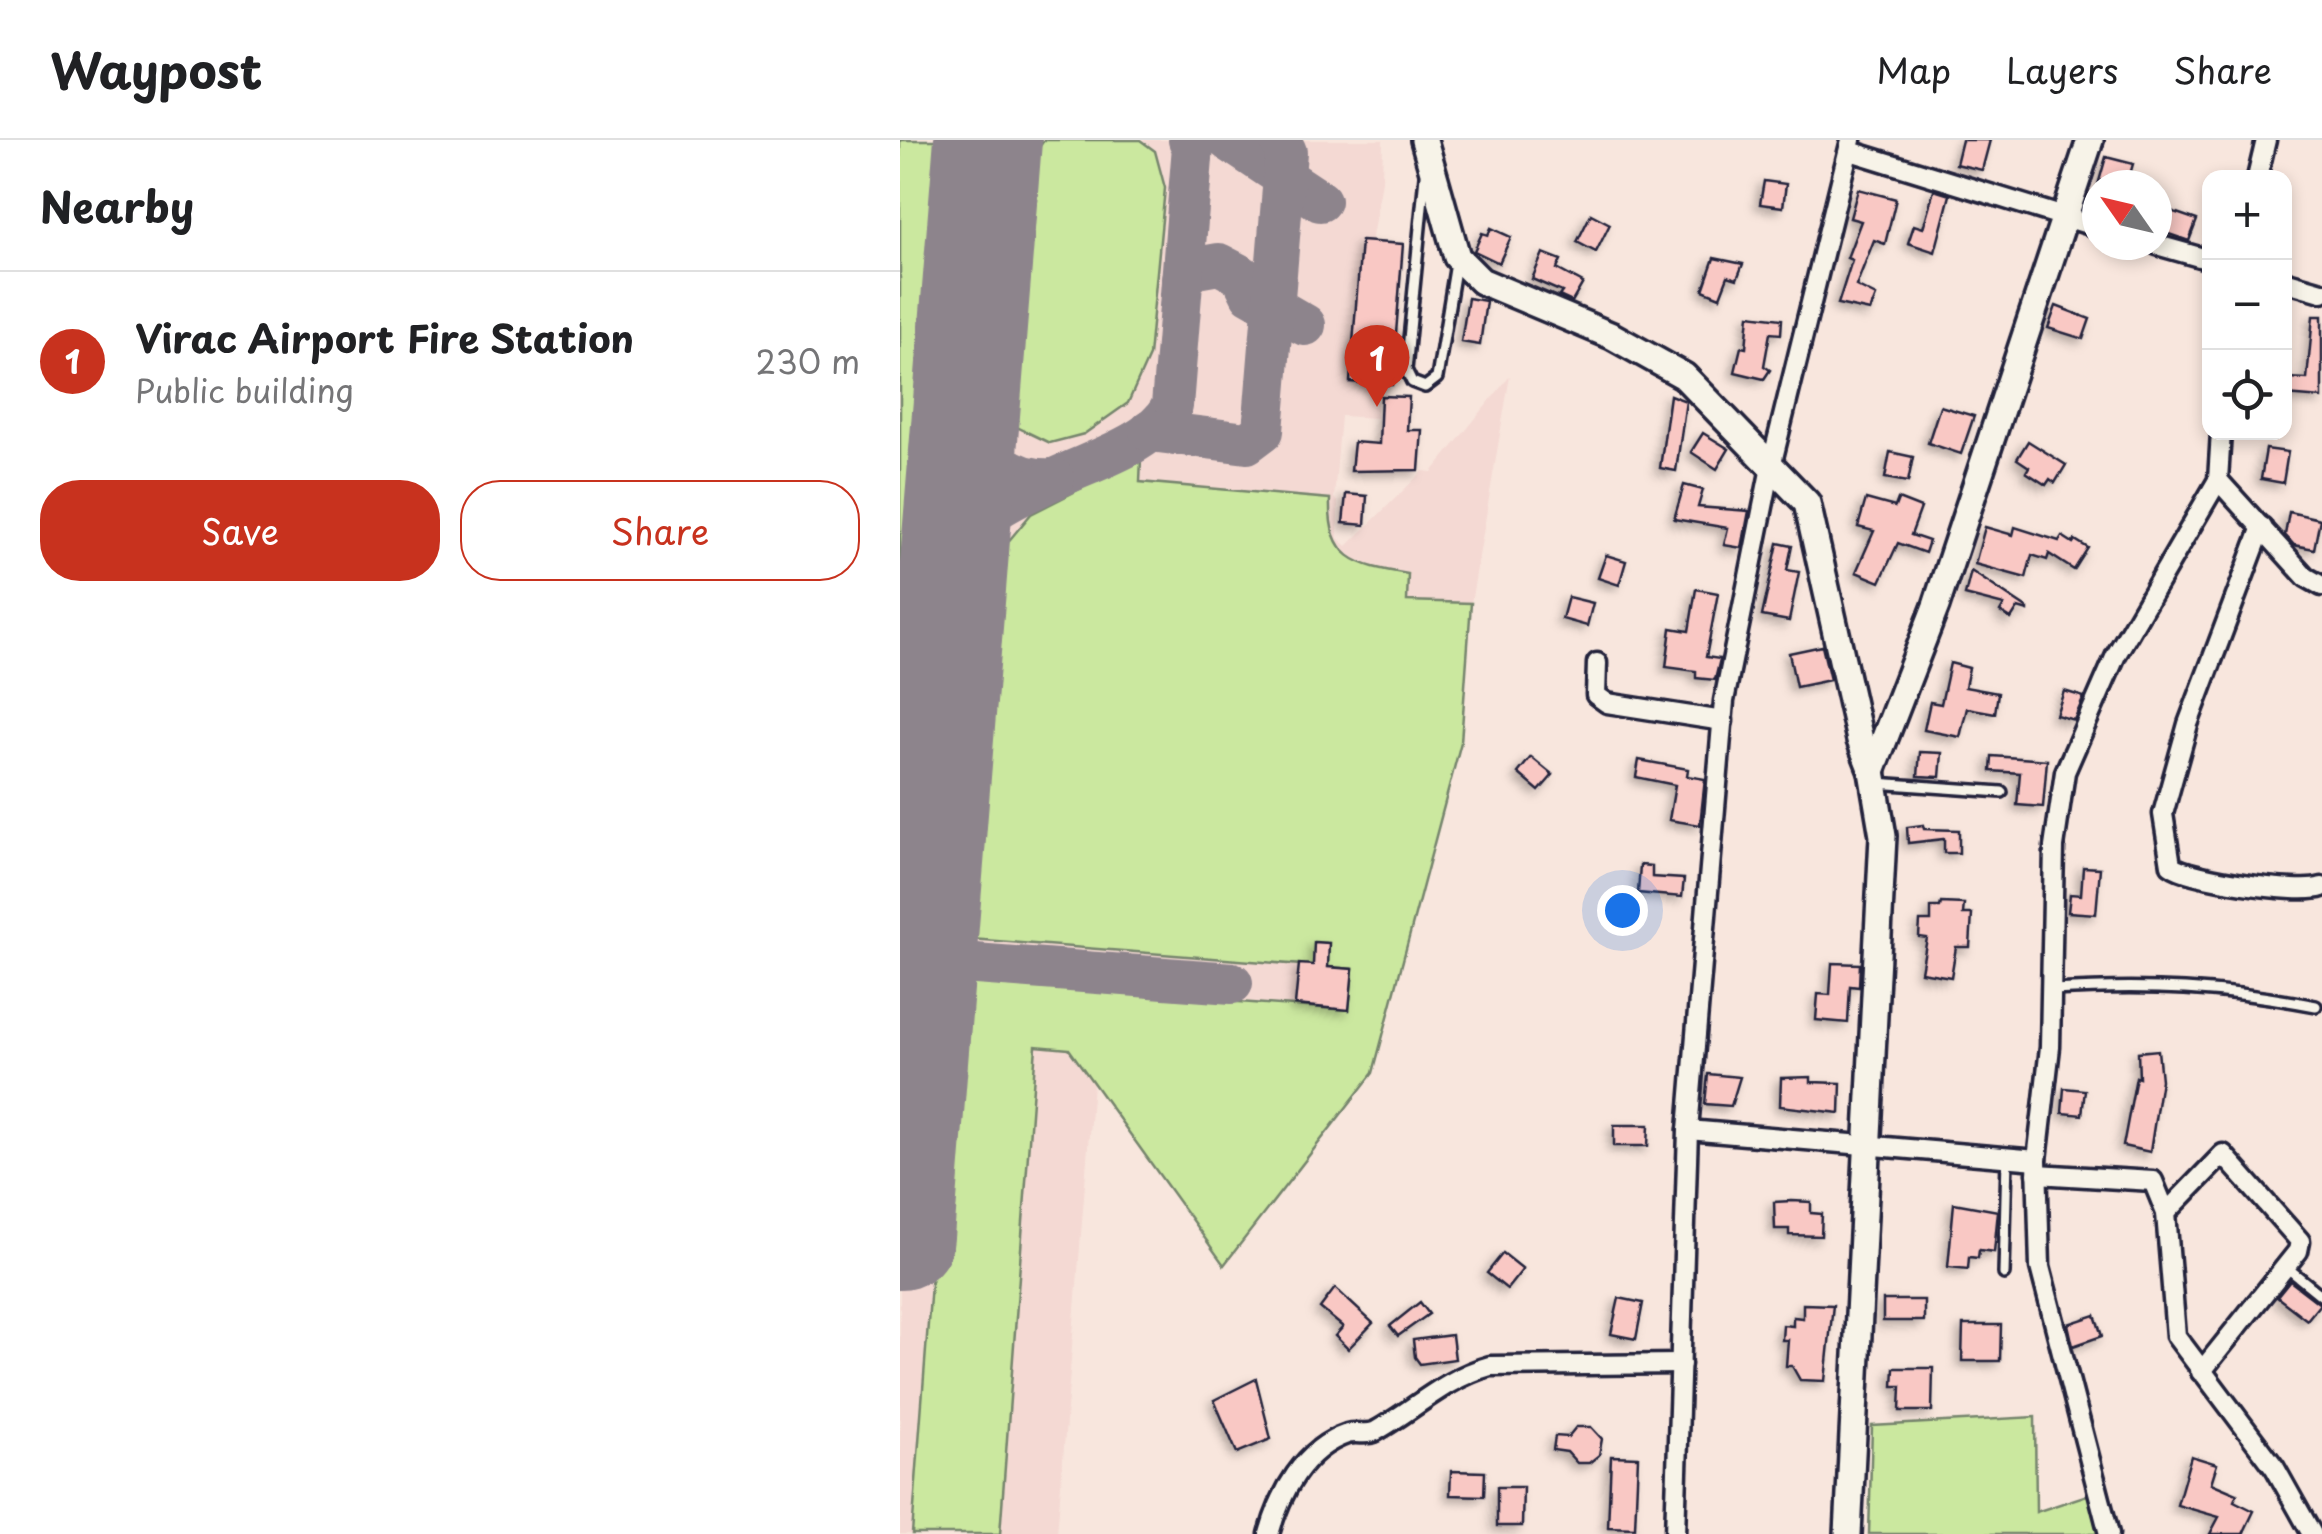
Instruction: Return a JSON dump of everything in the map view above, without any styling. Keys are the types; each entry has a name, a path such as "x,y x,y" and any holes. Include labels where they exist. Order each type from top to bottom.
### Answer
{"street":[{"path":"1873,777 1936,606 2090,140"},
{"path":"2259,170 2266,140"},
{"path":"1426,146 1456,257 1480,281 1612,336 1684,376 1808,503 1860,740 1873,777 1883,836 1848,1534"},
{"path":"1675,1534 1688,1130 1723,721 1772,462 1850,146 2082,223"},
{"path":"2172,249 2202,258"},
{"path":"2292,284 2322,292"},
{"path":"2108,1534 2040,1267 2037,1167 2053,990 2054,847 2065,772 2116,656 2218,480 2221,440"},
{"path":"2218,480 2306,577 2322,586"},
{"path":"2262,527 2188,724 2163,814 2171,865 2182,874 2206,878 2317,890 2322,886"},
{"path":"1596,663 1596,694 1607,703 1723,721"},
{"path":"1688,1130 2007,1158 2037,1167 2153,1181 2166,1213 2176,1336 2275,1468 2312,1534"},
{"path":"2166,1213 2224,1154 2300,1242 2201,1372"},
{"path":"1269,1534 1280,1494 1293,1476 1336,1440 1350,1433 1371,1434 1462,1374 1490,1366 1681,1364"}],"lane":[{"path":"1426,146 1406,370 1412,382 1425,387 1437,378 1456,257"},
{"path":"1873,777 2002,792"},
{"path":"2053,990 2122,985 2222,988 2316,1006"},
{"path":"2004,1274 2007,1158"},
{"path":"2285,1266 2322,1296"}],"shaded area":[{"path":"900,140 1383,140 1382,181 1371,242 1392,385 1378,384 1377,418 1341,416 1334,498 1338,502 1338,538 1347,546 1423,471 1432,472 1510,376 1471,603 1461,742 1373,1073 1224,1265 1093,1084 1057,1534 900,1534"}],"green space":[{"path":"900,140 955,140 900,795"},
{"path":"1044,140 1140,140 1155,151 1165,188 1149,356 1128,403 1084,434 1050,443 1017,427 1001,392 1021,175"},
{"path":"1141,458 1140,482 1330,499 1334,535 1340,547 1360,562 1408,574 1407,601 1471,603 1461,742 1373,1073 1224,1265 1069,1049 1036,1046 1000,1534 912,1534 954,981 1349,1010 1353,969 958,938 989,581 997,555 1031,514"},
{"path":"2035,1417 2036,1512 2096,1492 2107,1534 1869,1534 1872,1426"}],"building":[{"path":"1962,140 1990,140 1982,170 1956,164"},
{"path":"2106,157 2133,164 2131,170 2102,170"},
{"path":"1764,181 1786,184 1783,207 1760,204"},
{"path":"1858,189 1896,199 1885,244 1874,240 1856,286 1876,296 1870,311 1838,304 1852,260 1847,258 1861,221 1850,218"},
{"path":"1934,190 1950,195 1935,252 1908,243 1914,225 1923,228"},
{"path":"2172,211 2197,220 2189,241 2172,235"},
{"path":"1591,214 1610,224 1596,252 1577,242"},
{"path":"1491,228 1511,237 1499,263 1474,251 1482,233 1488,235"},
{"path":"1361,241 1403,244 1392,385 1350,382"},
{"path":"1543,253 1561,260 1557,269 1583,283 1572,302 1559,296 1562,292 1532,279"},
{"path":"1714,258 1743,264 1737,279 1728,276 1720,297 1703,290"},
{"path":"1468,298 1486,301 1480,345 1461,342"},
{"path":"2056,306 2090,319 2083,339 2048,328"},
{"path":"1749,315 1782,319 1781,334 1770,333 1764,366 1770,370 1764,379 1735,372 1741,347 1746,348"},
{"path":"2313,316 2322,316 2322,398 2292,396 2292,378 2307,379"},
{"path":"1670,395 1686,401 1676,471 1660,468"},
{"path":"1381,396 1409,397 1407,430 1422,430 1419,470 1351,471 1354,442 1379,444"},
{"path":"1940,406 1974,416 1961,454 1928,443"},
{"path":"1703,433 1729,449 1717,469 1691,452"},
{"path":"2028,441 2066,465 2055,483 2050,479 2046,485 2026,472 2029,467 2017,459"},
{"path":"2266,449 2288,452 2283,483 2261,479"},
{"path":"1890,452 1913,457 1908,482 1885,478"},
{"path":"1684,485 1703,490 1698,507 1749,511 1742,548 1724,545 1728,528 1674,519"},
{"path":"1346,494 1367,496 1365,525 1343,523"},
{"path":"1866,499 1895,507 1898,499 1921,508 1911,535 1929,541 1925,553 1898,543 1880,582 1856,572 1874,531 1858,527"},
{"path":"2289,512 2320,519 2314,549 2294,545 2285,535"},
{"path":"1985,527 2013,535 2015,527 2059,541 2062,536 2088,548 2074,570 2049,554 2047,560 2032,555 2026,578 1975,564"},
{"path":"1778,543 1792,546 1787,570 1799,572 1789,621 1762,616"},
{"path":"1606,555 1626,561 1619,585 1598,578"},
{"path":"1971,571 2028,611 2018,608 2011,619 2000,612 2004,605 1965,595"},
{"path":"1696,589 1718,593 1706,657 1720,659 1715,680 1696,678 1696,671 1666,667 1671,628 1689,631"},
{"path":"1568,597 1593,603 1587,626 1562,619"},
{"path":"1822,646 1830,680 1796,687 1789,653"},
{"path":"1950,663 1969,668 1965,687 1998,693 1995,713 1967,708 1960,737 1924,730 1930,702 1941,704"},
{"path":"2064,691 2084,697 2074,720 2056,715"},
{"path":"1920,752 1942,753 1940,777 1918,776"},
{"path":"1992,756 2047,760 2043,807 2017,805 2020,773 1991,771"},
{"path":"1531,757 1553,775 1539,791 1518,773"},
{"path":"1639,760 1688,769 1687,776 1705,779 1700,825 1669,820 1675,785 1636,777"},
{"path":"1923,825 1924,829 1959,830 1959,853 1944,853 1944,839 1908,843 1907,827"},
{"path":"1640,865 1652,866 1652,877 1684,879 1682,897 1638,893"},
{"path":"2083,867 2100,868 2096,914 2068,912 2070,894 2081,895"},
{"path":"1941,903 1964,904 1963,914 1972,914 1970,947 1956,947 1951,977 1921,972 1927,938 1919,937 1920,921 1931,921 1931,907 1940,907"},
{"path":"1314,942 1329,943 1328,967 1353,969 1349,1010 1295,1005 1299,964 1313,965"},
{"path":"1832,963 1860,964 1859,987 1850,986 1848,1023 1816,1020 1818,994 1830,995"},
{"path":"2158,1050 2161,1080 2150,1152 2123,1146 2136,1077 2139,1078 2138,1052"},
{"path":"1708,1074 1740,1077 1731,1106 1705,1104"},
{"path":"1811,1077 1811,1082 1841,1083 1840,1113 1780,1106 1781,1078"},
{"path":"2064,1088 2085,1090 2082,1115 2062,1113"},
{"path":"1614,1125 1649,1125 1648,1146 1614,1146"},
{"path":"1774,1202 1811,1202 1811,1213 1822,1214 1821,1236 1789,1235 1789,1229 1775,1229"},
{"path":"1954,1203 1998,1211 1994,1252 1979,1250 1978,1258 1969,1257 1968,1269 1948,1267"},
{"path":"1503,1253 1523,1269 1507,1289 1487,1273"},
{"path":"2290,1281 2320,1304 2307,1320 2277,1297"},
{"path":"1335,1288 1373,1323 1348,1349 1335,1336 1343,1327 1320,1308"},
{"path":"1619,1298 1643,1303 1636,1339 1611,1334"},
{"path":"1883,1300 1924,1300 1924,1321 1883,1321"},
{"path":"1420,1302 1429,1314 1398,1336 1390,1326"},
{"path":"1803,1304 1833,1305 1825,1381 1800,1380 1792,1366 1786,1366 1788,1340 1782,1340 1783,1325 1793,1326 1793,1317 1803,1318"},
{"path":"2095,1315 2102,1336 2073,1346 2068,1324"},
{"path":"1963,1325 2001,1325 2000,1361 1962,1361"},
{"path":"1452,1335 1455,1359 1420,1364 1413,1340"},
{"path":"1894,1368 1933,1368 1932,1411 1900,1411 1901,1386 1893,1386"},
{"path":"1256,1379 1271,1439 1237,1453 1214,1400"},
{"path":"1576,1427 1591,1427 1602,1439 1599,1455 1589,1463 1577,1463 1567,1452 1553,1450 1555,1436 1568,1437"},
{"path":"1611,1456 1638,1457 1635,1528 1608,1527"},
{"path":"2191,1456 2217,1464 2211,1483 2237,1494 2234,1501 2254,1511 2243,1534 2210,1534 2219,1517 2177,1505"},
{"path":"1451,1471 1485,1472 1484,1496 1450,1495"},
{"path":"1497,1487 1523,1487 1522,1526 1497,1526"}],"taxiway":[{"path":"965,421 1001,464 1024,476 1054,479 1137,441 1163,419 1172,406 1193,146 1189,140"},
{"path":"1228,140 1320,201"},
{"path":"1150,431 1247,443 1263,431 1286,152 1280,140"},
{"path":"1182,279 1196,268 1219,264 1242,276 1251,294 1305,325"},
{"path":"954,561 961,545 982,520 1009,501 1054,479"},
{"path":"922,960 1232,983"}],"runway":[{"path":"900,1236 988,140"}],"place":[{"name":"Virac Airport Fire Station","path":"1377,407"}]}
